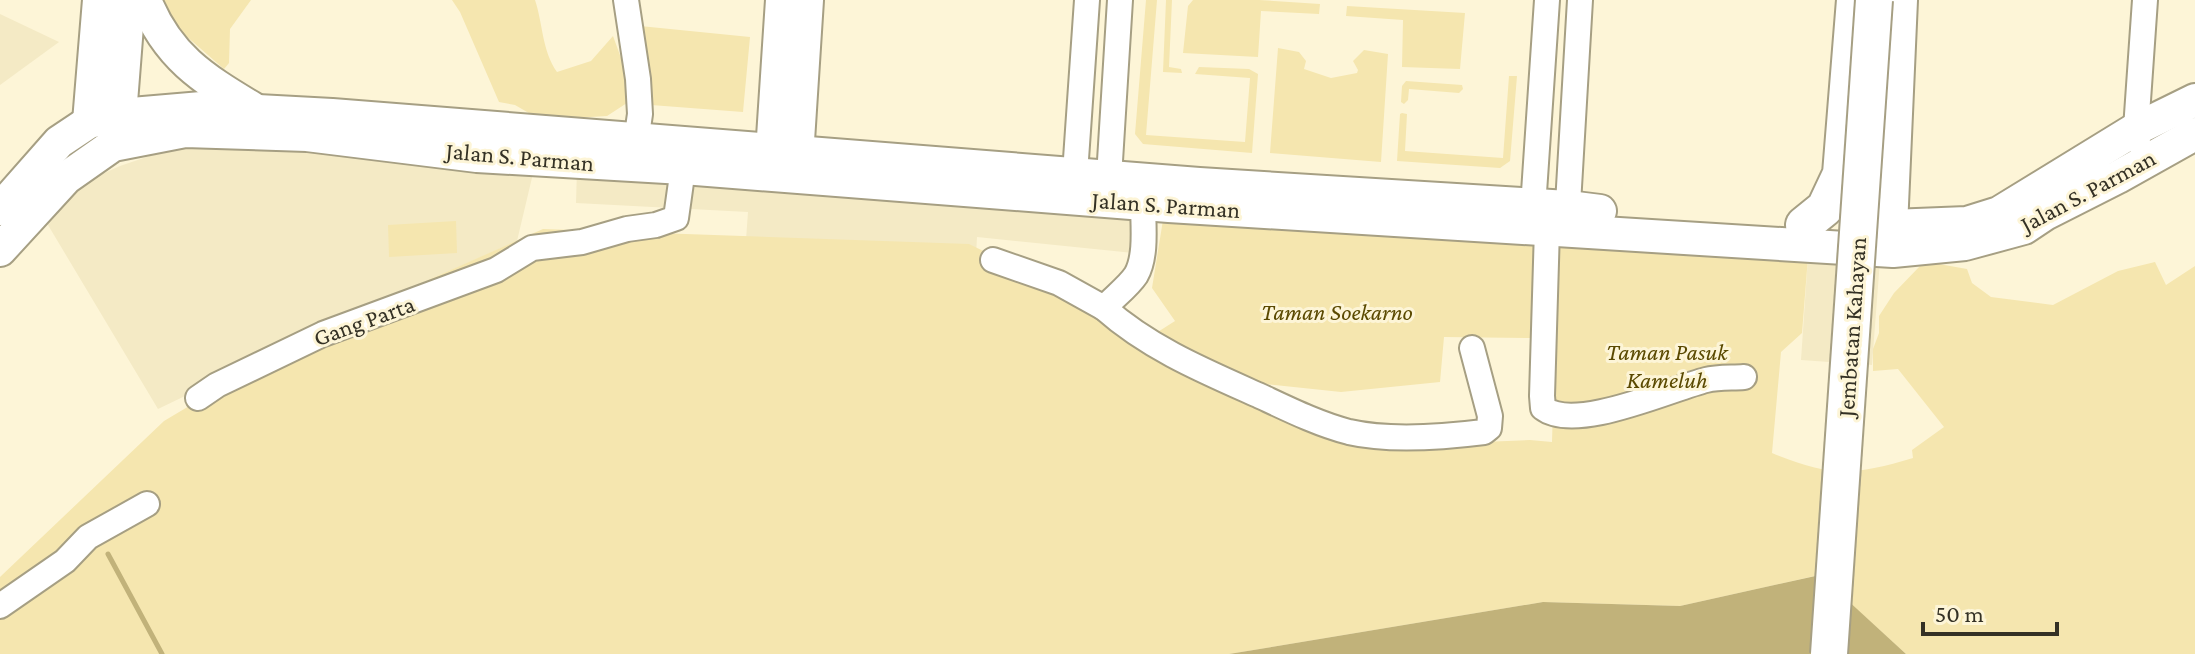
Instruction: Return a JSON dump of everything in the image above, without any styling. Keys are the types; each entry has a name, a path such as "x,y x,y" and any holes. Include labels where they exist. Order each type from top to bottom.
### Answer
{"highway":[{"path":"1804,225 1825,208 1841,174 1855,0"},
{"name":"Jembatan Kahayan","path":"1829,654 1874,0"},
{"path":"1889,227 1899,0"},
{"path":"1846,130 1856,148 1868,155 1885,154 1891,149"}],"main road":[{"path":"89,122 99,0"},
{"path":"0,250 66,178 117,130 129,0"},
{"path":"145,0 154,23 187,65 210,83 257,111"},
{"path":"782,0 784,163"},
{"path":"784,163 807,0"},
{"name":"Jalan S. Parman","path":"1108,189 1143,203 1549,220 1622,214 1804,225 1889,227 1967,223 1999,213 2136,129 2195,100"},
{"name":"Jalan S. Parman","path":"117,130 202,108 257,111 634,152 1549,220 1893,251 1947,247 2024,228 2195,134"},
{"path":"0,209 59,142 89,122 117,130"},
{"name":"Jalan S. Parman","path":"117,130 307,135 477,156 634,152 683,168 784,163"}],"street":[{"path":"626,0 640,114 634,152"},
{"path":"1074,186 1087,0"},
{"path":"1108,189 1120,0"},
{"path":"1547,0 1549,220 1543,408 1559,416 1633,405 1708,380 1744,377"},
{"path":"1549,220 1580,0"},
{"path":"2143,164 2136,129 2145,0"},
{"name":"Gang Parta","path":"198,398 217,385 323,334 496,270 532,248 582,242 676,218 683,168"},
{"path":"1104,308 1135,276 1139,267 1143,203"},
{"path":"993,260 1059,283 1104,308 1138,335 1190,364 1301,415 1350,432 1402,437 1484,432 1489,428 1490,416 1472,348"},
{"path":"0,606 65,561 88,537 147,504"}],"shaded area":[{"path":"0,14 59,42 0,85"},
{"path":"173,148 346,151 535,165 517,241 390,297 158,409 45,220 89,180"},
{"path":"577,169 1158,211 1153,255 977,237 975,274 744,268 748,212 576,203"},
{"path":"1808,257 1880,260 1872,365 1801,360"},
{"path":"1820,575 1906,654 1229,654 1543,602 1680,606"}],"green space":[{"path":"160,0 251,0 230,29 229,63 224,69 177,28"},
{"path":"452,0 535,0 546,46 557,72 591,61 613,36 628,77 630,101 607,116 541,120 515,105 499,102"},
{"path":"1146,0 1157,0 1146,135 1245,142 1250,78 1195,74 1199,67 1249,69 1258,74 1252,153 1143,144 1135,134"},
{"path":"1166,0 1172,0 1169,67 1181,69 1182,73 1163,72"},
{"path":"1193,0 1320,4 1319,14 1261,11 1258,57 1183,53 1188,6"},
{"path":"1347,6 1465,13 1460,69 1402,67 1403,20 1346,16"},
{"path":"640,26 750,37 743,112 651,105"},
{"path":"1278,48 1299,52 1306,61 1304,69 1331,78 1357,73 1353,61 1364,50 1388,54 1381,162 1270,153"},
{"path":"1509,76 1517,76 1510,161 1500,168 1397,161 1402,113 1407,114 1405,151 1503,158"},
{"path":"1406,81 1462,85 1463,89 1459,93 1409,89 1408,100 1404,104 1401,102 1402,86"},
{"name":"Taman Soekarno","path":"1163,220 1534,246 1534,338 1444,337 1440,382 1341,392 1256,383 1153,335 1175,321 1152,288"},
{"path":"456,221 457,253 389,257 388,225"},
{"name":"Taman Pasuk Kameluh","path":"543,229 969,244 1382,446 1530,440 1552,442 1558,240 1808,257 1802,333 1781,352 1772,453 1810,466 1842,471 1858,471 1913,458 1912,450 1944,427 1898,369 1873,371 1879,316 1894,293 1920,266 1933,263 1967,269 1972,283 1991,297 2053,305 2118,271 2155,262 2166,285 2195,266 2195,654 1906,654 1819,575 1680,606 1543,602 1229,654 0,654 0,577 164,421 297,342"}],"waterway":[{"path":"108,554 162,654"}]}
